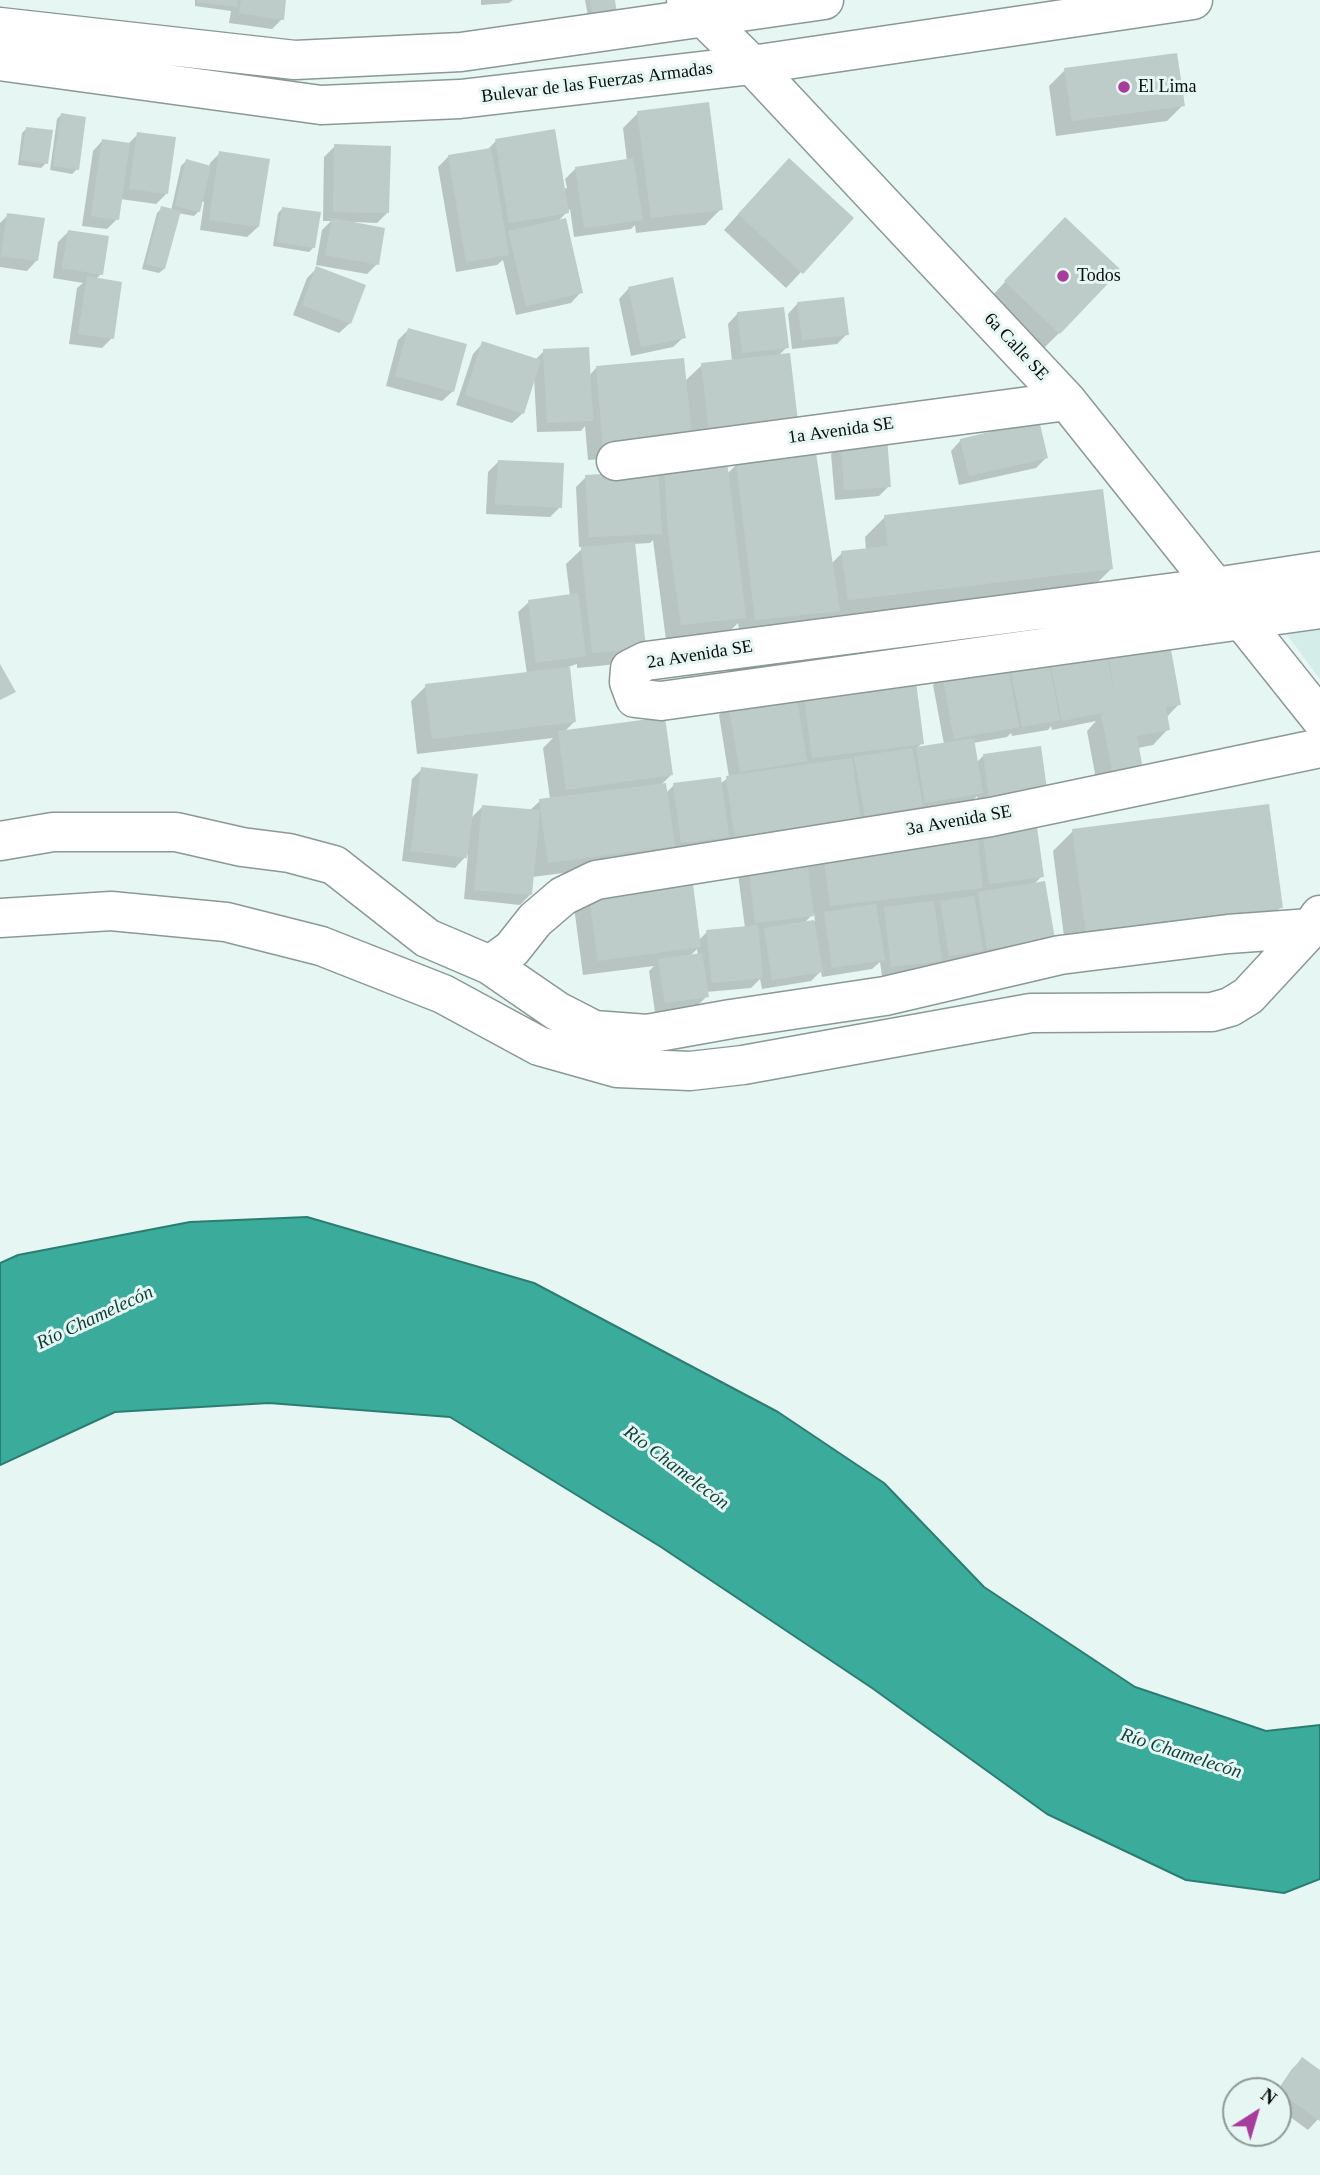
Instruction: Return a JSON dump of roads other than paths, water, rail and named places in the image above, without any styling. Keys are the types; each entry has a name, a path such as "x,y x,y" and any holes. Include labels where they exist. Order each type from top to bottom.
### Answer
{"street":[{"path":"0,27 295,60 461,52 694,8 824,0"},
{"name":"Bulevar de las Fuerzas Armadas","path":"0,61 321,105 460,99 752,65 1193,0"},
{"name":"6a Calle SE","path":"694,8 752,65 1067,401 1320,719"},
{"name":"1a Avenida SE","path":"616,461 1067,401"},
{"name":"2a Avenida SE","path":"1320,571 646,661 630,669 629,682 635,698 661,701 1320,609"},
{"name":"3a Avenida SE","path":"490,965 512,948 535,920 563,896 596,880 991,817 1320,748"},
{"path":"0,841 53,832 176,832 242,847 289,853 334,865 427,938 490,965 557,1011 594,1030 647,1034 885,996 1060,955 1316,922"},
{"path":"0,918 111,911 226,922 321,946 443,993 539,1046 617,1068 690,1071 743,1065 1031,1013 1212,1012 1230,1007 1248,996 1316,922"}],"water":[{"name":"Río Chamelecón","path":"307,1217 534,1283 778,1412 884,1483 984,1587 1135,1687 1266,1731 1320,1725 1320,1879 1284,1893 1186,1880 1047,1814 872,1688 661,1547 450,1417 269,1403 115,1412 0,1465 0,1263 18,1255 190,1222"}],"place":[{"name":"El Lima","path":"1124,87"},
{"name":"Todos","path":"1063,276"}]}
